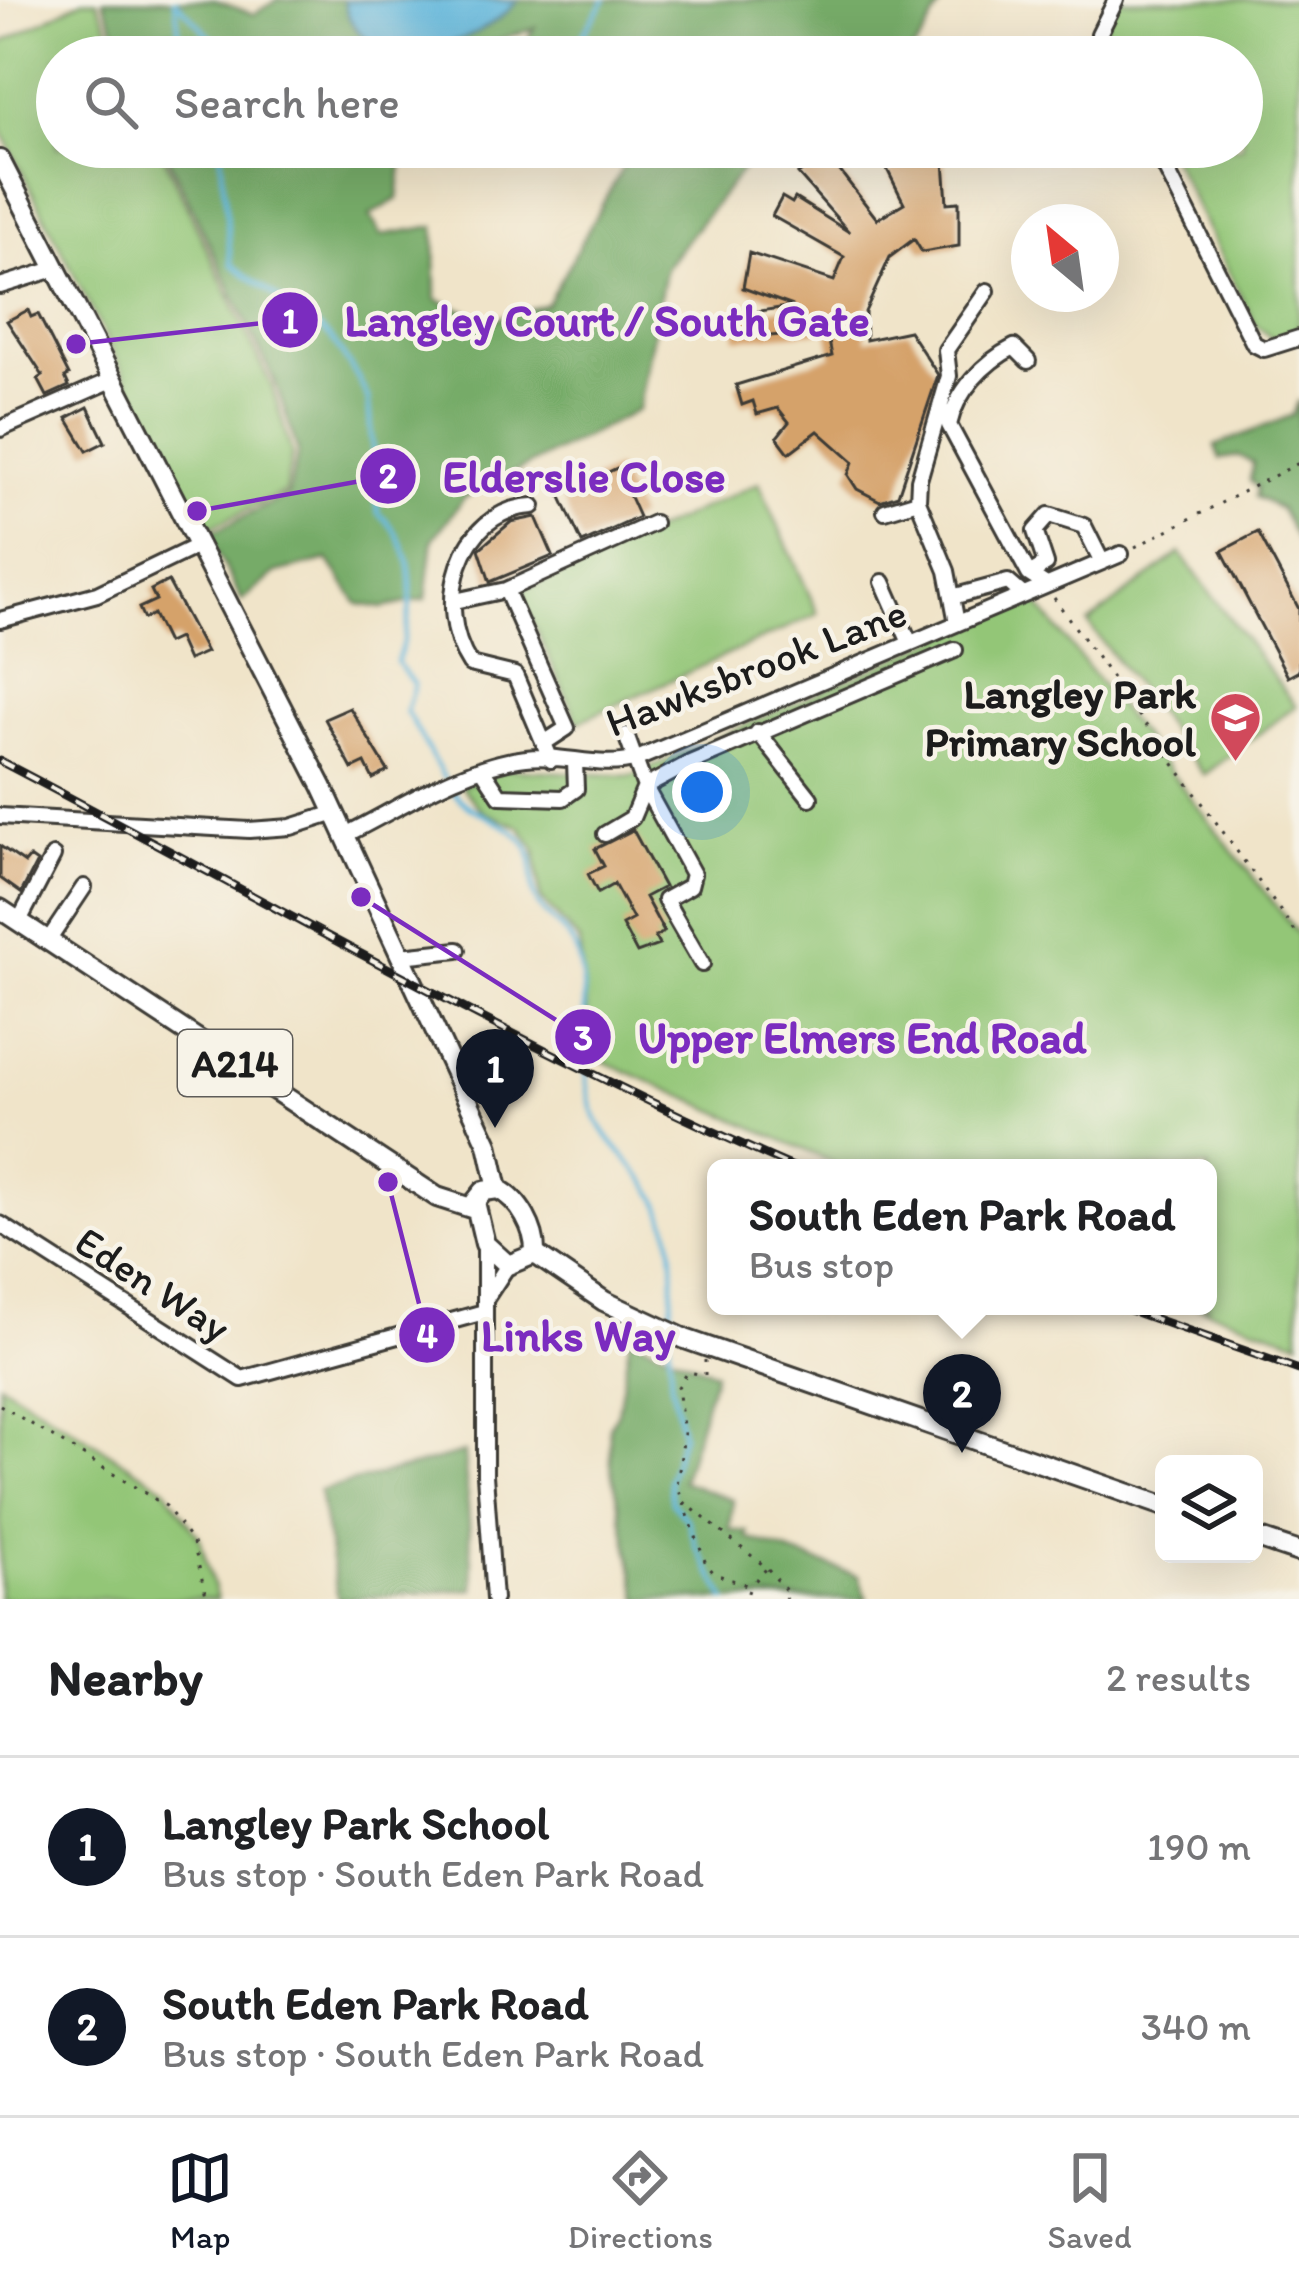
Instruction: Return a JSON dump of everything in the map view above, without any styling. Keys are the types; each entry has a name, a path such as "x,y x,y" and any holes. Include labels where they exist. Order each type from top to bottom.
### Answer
{"main road":[{"path":"0,160 345,835 488,1144 498,1189"},
{"name":"A214","path":"0,909 437,1197 474,1209"},
{"path":"535,1254 508,1264 485,1244 474,1209 478,1196 498,1189 510,1195 530,1227 535,1254 594,1294 655,1326 1155,1504"},
{"path":"1263,1540 1299,1552"}],"street":[{"path":"1100,36 1116,0"},
{"path":"1166,168 1254,344 1266,356 1299,338"},
{"path":"0,286 56,269"},
{"path":"956,623 940,551 918,501 929,432 949,376 946,350 987,291"},
{"path":"1028,362 1014,347 999,355 974,379 949,425 1029,574 1046,585"},
{"path":"0,428 112,380"},
{"path":"885,512 918,501"},
{"path":"533,506 498,511 470,537 452,623 463,654 478,670 515,676 551,760"},
{"path":"1029,574 1046,564 1035,531 1049,514 1084,526 1102,562"},
{"path":"455,601 506,590 654,523"},
{"path":"0,620 97,594 197,546"},
{"name":"Hawksbrook Lane","path":"345,835 483,770 531,757 620,764 637,759 1121,554"},
{"path":"883,582 910,643"},
{"path":"952,597 1008,582 1023,595"},
{"path":"506,590 567,728 544,743"},
{"path":"605,834 632,818 645,787 758,732 955,650"},
{"path":"758,732 810,798"},
{"path":"626,735 645,787 693,874 690,886 665,900 702,964"},
{"path":"483,770 500,796 563,798 576,789 575,762"},
{"path":"0,816 249,830 291,827 334,813"},
{"path":"19,921 53,856"},
{"path":"48,941 84,887"},
{"path":"401,956 458,950"},
{"name":"Eden Way","path":"0,1224 242,1378 484,1306"},
{"path":"485,1244 485,1475 494,1599"},
{"path":"484,1306 508,1264"}],"path":[{"path":"1121,554 1299,463"},
{"path":"1046,585 1299,937"},
{"path":"705,1346 706,1375 688,1372 678,1387 684,1434 677,1485 706,1564 715,1574 750,1586"},
{"path":"0,1405 166,1506 193,1543 207,1599"},
{"path":"682,1500 766,1568 786,1596 795,1599"},
{"path":"746,1599 750,1586 766,1568"}],"green space":[{"path":"83,0 97,0 112,36 36,36 36,168 169,168 272,387 292,454 285,492 203,531 0,128 0,44"},
{"path":"103,0 214,0 254,14 278,0 947,0 923,36 529,36 534,28 510,36 118,36"},
{"path":"1117,0 1299,0 1299,334 1271,338 1255,324 1177,168 1263,168 1263,36 1110,36 1104,25"},
{"path":"173,168 402,168 398,199 370,215 381,235 435,226 436,299 490,321 547,304 622,168 743,168 666,266 638,410 464,498 433,539 426,599 382,608 358,604 328,560 276,573 242,601 208,535 288,495 298,452 276,384"},
{"path":"1299,400 1299,544 1280,509 1256,497 1257,487 1250,481 1253,463 1239,456 1220,459 1215,446 1293,415"},
{"path":"759,483 818,614 578,722 519,592"},
{"path":"1180,553 1296,706 1204,775 1088,623"},
{"path":"1032,597 1299,935 1299,1341 1217,1313 1217,1159 825,1159 592,1056 579,941 540,898 535,849 520,827 483,812 461,786 506,769 632,776"},
{"path":"630,1337 715,1372 682,1481 733,1500 730,1530 748,1532 747,1538 859,1576 867,1599 639,1599 611,1465 609,1427 618,1412"},
{"path":"0,1383 164,1487 199,1537 217,1599 0,1599"},
{"path":"464,1453 474,1589 338,1599 319,1491"}],"water":[{"path":"344,0 518,0 501,17 468,36 365,36 354,26"}],"building":[{"path":"806,168 838,168 877,219 904,203 886,168 944,168 947,203 959,202 959,246 922,252 914,239 890,257 865,312 866,340 909,331 938,375 898,495 880,501 857,489 848,475 853,462 818,431 789,453 777,437 789,422 778,408 757,414 753,401 742,405 736,385 832,356 827,331 736,339 734,315 793,306 743,288 749,253 834,281 844,257 772,216 782,197 792,203 795,198 849,232 798,174"},
{"path":"28,310 31,317 38,314 69,375 65,377 69,386 47,396 38,379 43,376 7,321"},
{"path":"88,407 105,442 87,451 67,418"},
{"path":"617,468 639,517 582,543 560,495"},
{"path":"536,517 553,556 490,582 479,549 511,522"},
{"path":"1258,532 1299,609 1299,671 1288,677 1222,551"},
{"path":"168,581 206,652 188,660 178,638 167,643 153,614 144,619 139,608 156,600 151,590"},
{"path":"350,708 388,771 373,779 365,763 352,769 325,719"},
{"path":"633,830 664,887 645,897 664,932 655,937 659,945 637,953 622,925 633,919 614,884 598,893 588,874 604,866 595,849"},
{"path":"0,846 25,863 30,857 37,862 21,893 0,878"}],"waterway":[{"path":"175,0 179,36"},
{"path":"582,36 605,0"},
{"path":"178,3 210,36"},
{"path":"222,168 231,264 330,336 368,399 378,513 402,544 411,582 408,622 397,662 414,685 406,711 444,778"},
{"path":"450,787 467,805 521,838 530,854 536,901 576,951 591,1104 608,1138 649,1186 666,1220 673,1254 670,1326"},
{"path":"669,1338 671,1382 682,1434 669,1479 672,1502 689,1522 696,1546 726,1599"}],"railway":[{"path":"0,761 592,1074 775,1159"},
{"path":"1144,1315 1299,1370"}],"place":[{"name":"Langley Court / South Gate","path":"76,344"},
{"name":"Elderslie Close","path":"197,511"},
{"name":"Langley Park Primary School","path":"1235,763"},
{"name":"Upper Elmers End Road","path":"361,897"},
{"name":"Langley Park School","path":"495,1128"},
{"name":"Links Way","path":"388,1182"},
{"name":"South Eden Park Road","path":"962,1453"}]}
